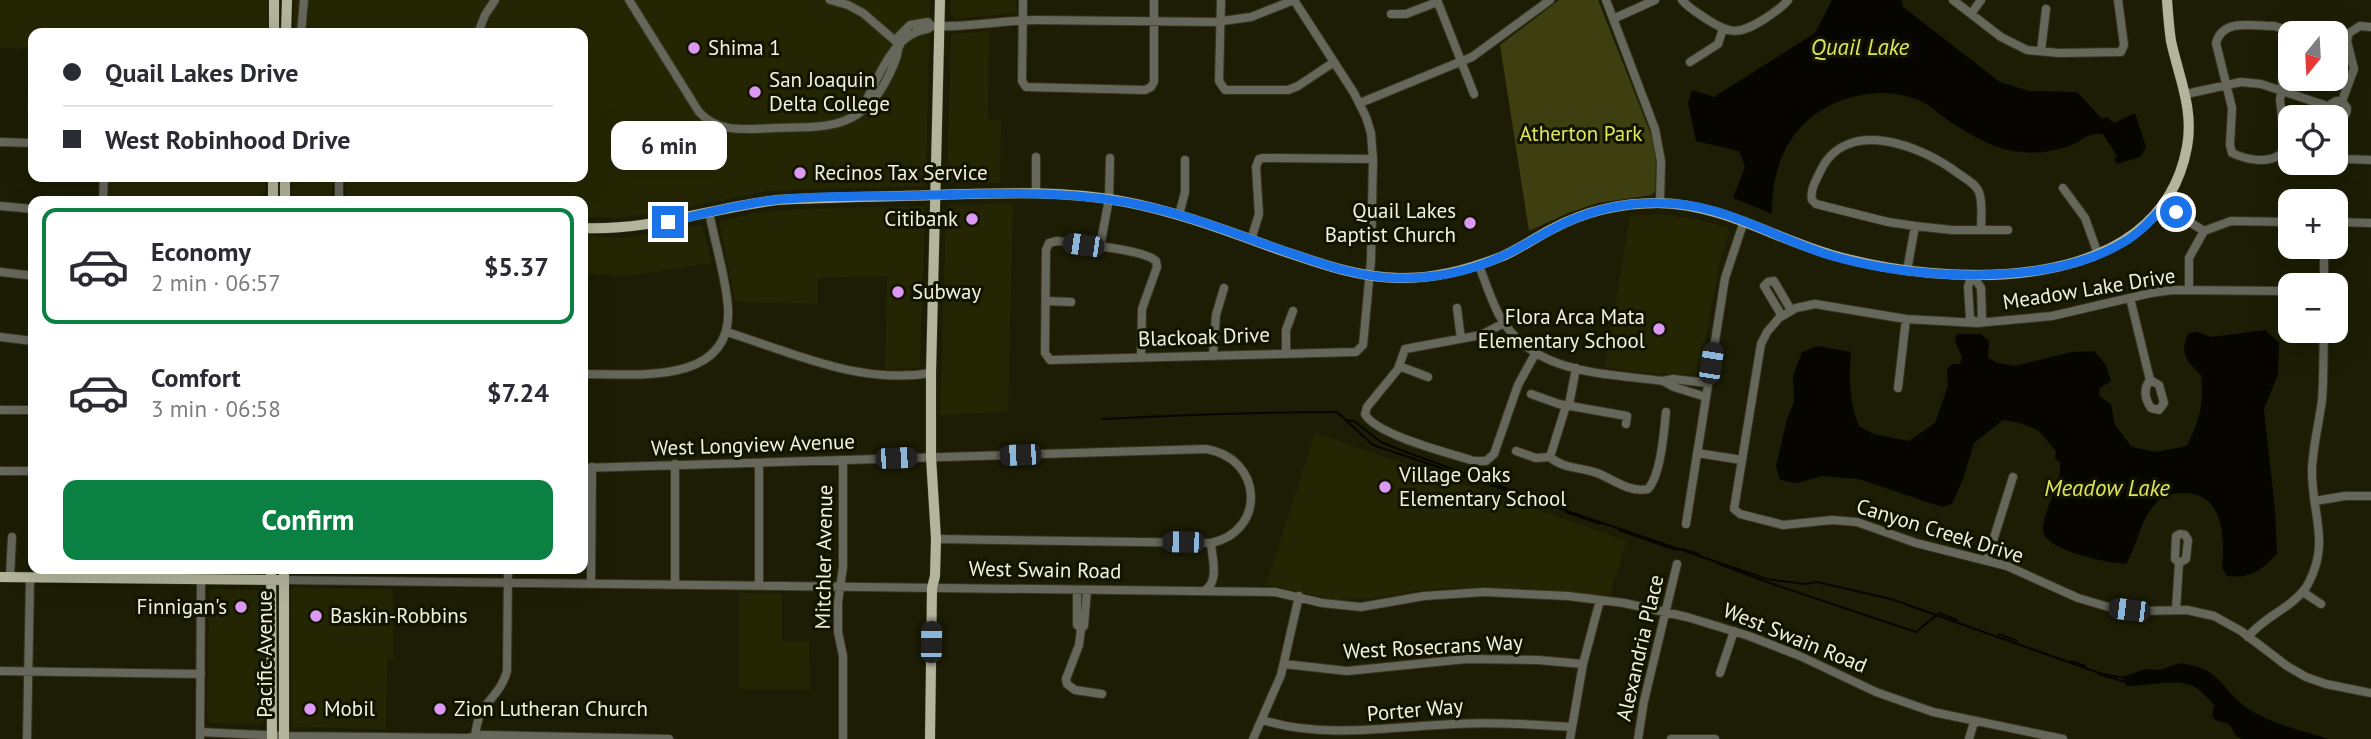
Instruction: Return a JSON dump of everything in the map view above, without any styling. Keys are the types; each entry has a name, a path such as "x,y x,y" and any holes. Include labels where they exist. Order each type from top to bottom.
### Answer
{"main road":[{"path":"274,0 274,28"},
{"path":"286,28 287,0"},
{"path":"930,739 932,588 936,539 931,457 936,195 935,26 940,0"},
{"path":"588,228 642,226 777,200 1036,193 1109,199 1179,215 1337,269 1370,276 1426,277 1479,265 1505,255 1556,226 1584,215 1618,206 1660,203 1698,207 1744,220 1825,253 1907,271 1972,274 2039,269 2082,261 2123,243 2164,206 2181,170 2187,147 2190,114 2172,42 2167,0"},
{"path":"932,482 929,501 929,576 932,588"},
{"name":"West Swain Road","path":"5,577 155,574 201,580 227,580 284,574"},
{"path":"271,574 272,737"},
{"name":"Pacific Avenue","path":"284,574 284,737"}],"street":[{"path":"301,28 304,0"},
{"path":"480,28 495,0"},
{"path":"629,0 695,108 715,125 741,129 832,126 850,120 860,112 892,52 913,32 935,26 972,26 1023,20 1220,22 1251,17 1294,0 1360,103 1371,133 1373,159 1370,276"},
{"path":"830,0 863,13 900,45"},
{"path":"1023,0 1022,81 1026,87 1145,90 1151,88 1154,82 1154,0"},
{"path":"1221,0 1219,81 1225,90 1287,90 1298,86 1334,62"},
{"path":"1532,0 1536,10"},
{"path":"1360,103 1461,62 1487,48 1550,0"},
{"path":"1605,0 1655,129 1661,161 1660,203"},
{"path":"1613,19 1655,0"},
{"path":"1682,0 1689,8 1723,29 1737,32 1746,30 1778,10 1788,0"},
{"path":"1953,0 2012,44 2026,50 2122,52 2124,45 2118,0"},
{"path":"1971,14 1980,0"},
{"path":"1391,14 1406,14 1437,1 1474,94"},
{"path":"2042,51 2046,9"},
{"path":"2274,26 2284,29 2289,36 2281,92 2285,142 2281,155 2274,159 2242,158 2232,153 2232,108 2227,84 2216,43 2219,33 2228,27 2274,26"},
{"path":"2342,101 2354,69 2347,40 2349,33 2360,26 2371,27"},
{"path":"1690,62 1718,44 1723,29"},
{"path":"2186,94 2241,82 2261,84 2323,105"},
{"path":"2331,105 2333,102 2342,101"},
{"path":"2342,101 2346,105"},
{"path":"1981,230 1980,195 1977,188 1939,159 1885,141 1867,139 1847,144 1826,162 1811,194 1814,202 1861,216 1915,226 1981,230 2008,230"},
{"path":"0,142 28,143"},
{"path":"1036,193 1037,157"},
{"path":"1100,247 1109,199 1110,158"},
{"path":"1251,240 1259,214 1256,167 1259,159 1373,159"},
{"path":"2348,159 2371,160"},
{"path":"1179,215 1185,192 1185,160"},
{"path":"2063,188 2085,218 2098,254"},
{"path":"0,206 28,209"},
{"path":"2164,206 2204,231"},
{"path":"588,374 668,372 687,369 712,355 727,332 728,307 709,212"},
{"path":"1686,524 1725,278 1744,220"},
{"path":"2189,290 2189,258 2204,231 2231,222 2278,222"},
{"path":"2348,222 2371,223"},
{"path":"1907,271 1915,226"},
{"path":"1071,302 1046,301 1046,250 1049,243 1057,241 1151,256 1157,267 1141,315 1141,356"},
{"path":"1479,265 1504,323 1521,343 1535,354 1576,368 1663,381 1681,379 1708,383"},
{"path":"0,272 28,275"},
{"name":"Meadow Lake Drive","path":"1972,274 1981,288 1982,318 1976,323"},
{"name":"Blackoak Drive","path":"1046,301 1045,354 1055,360 1356,352 1363,345 1370,276"},
{"path":"1782,316 1765,286 1768,282 1774,281 1791,310"},
{"path":"1213,355 1216,315 1224,288"},
{"name":"Meadow Lake Drive","path":"1791,310 1823,304 1906,319 1976,323 2052,316 2157,292 2278,291"},
{"path":"2130,298 2150,380"},
{"path":"1457,308 1461,339"},
{"name":"Canyon Creek Drive","path":"1791,310 1767,332 1761,344 1734,505 1740,514 1783,525 1832,520 1857,522 1924,545 2007,566 2096,604 2129,610 2176,610 2214,616 2306,677 2371,693"},
{"path":"1286,352 1286,330 1293,311"},
{"path":"1898,388 1906,319"},
{"path":"1504,323 1481,335 1405,349 1399,366 1367,407 1365,414 1368,419 1390,433 1480,461 1492,458 1518,385 1535,354"},
{"path":"727,332 858,373 890,376 931,373"},
{"path":"0,337 28,340"},
{"path":"2248,637 2303,592 2314,573 2319,556 2320,530 2312,466 2322,396 2323,343"},
{"path":"1399,366 1428,377"},
{"path":"1550,457 1565,409 1569,405 1576,368"},
{"path":"1663,381 1706,397"},
{"path":"1531,394 1559,404 1627,416 1626,424"},
{"path":"0,410 28,411"},
{"path":"1516,451 1536,458 1550,457 1563,465 1589,470 1615,483 1646,491 1655,478 1666,412"},
{"name":"West Longview Avenue","path":"588,467 1206,449 1229,457 1243,470 1250,484 1251,499 1248,513 1236,531 1220,541 1211,542"},
{"path":"1697,453 1742,460"},
{"name":"Mitchler Avenue","path":"843,460 843,567 838,632 843,656 843,739"},
{"path":"759,463 759,586"},
{"path":"675,464 675,584"},
{"path":"0,471 28,471"},
{"path":"1987,560 2013,477"},
{"path":"588,496 591,583"},
{"path":"2315,501 2345,496 2371,496"},
{"path":"5,577 12,537"},
{"path":"936,539 1211,542 1214,581 1203,592"},
{"path":"2176,610 2179,563"},
{"name":"Alexandria Place","path":"1638,739 1646,690 1677,564"},
{"path":"227,580 228,574"},
{"name":"West Swain Road","path":"284,574 424,581 1275,592 1322,603 1361,607 1424,596 1528,593 1600,600 1667,612 1734,631 1800,656 1898,701 1974,722 2063,739"},
{"path":"424,574 424,581"},
{"path":"475,738 479,715 502,684 506,674 508,574"},
{"path":"27,739 30,578"},
{"path":"201,580 200,736 668,739"},
{"path":"1082,590 1085,623 1066,679 1067,684 1075,690 1102,694"},
{"path":"2303,592 2321,604"},
{"path":"1253,739 1284,664 1299,596"},
{"path":"1570,739 1583,664 1600,600"},
{"path":"1720,673 1734,631"},
{"name":"West Rosecrans Way","path":"1284,664 1347,671 1466,659 1583,664"},
{"path":"0,671 201,674"},
{"name":"Porter Way","path":"1263,720 1289,728 1336,733 1480,723 1572,727"},
{"path":"1969,739 1974,722"},
{"path":"1671,739 1715,739"}],"shaded area":[{"path":"0,0 267,0 267,28 28,28 28,49 0,48"},
{"name":"San Joaquin Delta College","path":"294,0 930,0 926,186 766,191 666,212 615,218 588,217 588,196 346,196 345,182 588,182 588,28 293,28"},
{"path":"951,0 1016,0 1015,13 955,19 950,15"},
{"path":"989,31 988,119 1001,120 1000,183 947,182 951,34"},
{"path":"109,182 265,182 262,196 109,196"},
{"path":"292,182 333,182 332,196 292,196"},
{"path":"1013,203 1008,412 940,415 946,208 950,205"},
{"path":"923,206 920,368 885,369 887,276 818,278 818,304 735,302 719,222 753,213 798,209"},
{"name":"Flora Arca Mata Elementary School","path":"1660,214 1727,227 1730,234 1719,266 1700,370 1696,375 1647,373 1605,367 1630,216"},
{"path":"702,225 712,263 629,276 588,274 588,236 623,238"},
{"name":"Village Oaks Elementary School","path":"1315,433 1627,541 1609,596 1520,588 1448,588 1337,600 1266,585"},
{"path":"213,589 265,590 265,720 258,724 212,723 207,719 209,592"},
{"path":"291,589 393,589 393,659 387,659 386,729 292,727"},
{"path":"739,593 782,594 782,641 809,641 810,689 739,689"}],"green space":[{"name":"Atherton Park","path":"1559,0 1598,0 1652,137 1656,161 1655,191 1652,195 1598,203 1529,231 1500,45"}],"water":[{"name":"Quail Lake","path":"1832,0 1901,0 1903,7 2000,82 2029,91 2077,92 2102,119 2107,117 2114,123 2135,113 2146,147 2140,157 2117,164 2114,159 2117,156 2103,134 2090,135 2072,145 2052,151 2011,151 1972,135 1919,100 1903,95 1872,93 1836,103 1818,112 1804,124 1783,155 1773,193 1772,214 1733,198 1745,167 1739,151 1696,141 1688,103 1692,90 1714,97 1815,33"},
{"name":"Meadow Lake","path":"2265,330 2279,343 2278,374 2264,409 2277,554 2261,569 2249,575 2227,576 2222,568 2223,544 2219,520 2215,509 2198,495 2174,494 2159,500 2146,518 2126,564 2079,555 2055,544 2047,538 2043,530 2046,512 2059,478 2060,463 2055,458 2056,451 2038,430 2020,423 2003,420 1974,443 1952,504 1942,507 1859,479 1823,476 1796,483 1780,480 1776,466 1787,419 1794,402 1793,376 1802,352 1818,346 1851,352 1851,390 1859,426 1874,434 1909,441 1935,423 1948,386 1947,369 1952,364 1960,364 1962,357 1955,341 1957,334 1981,334 1989,341 1988,358 2015,366 2072,352 2094,351 2106,365 2111,381 2100,388 2099,396 2111,404 2115,425 2132,447 2156,452 2187,446 2198,419 2202,395 2201,375 2191,365 2184,346 2188,333 2198,332 2211,337"},
{"path":"2180,663 2202,669 2216,677 2251,711 2283,725 2328,739 2242,739 2236,736 2229,724 2215,720 2212,716 2214,705 2193,686 2170,682 2127,686 2122,677 2146,669 2160,670"}],"waterway":[{"path":"1102,419 1337,412 1373,445 1767,579 1805,584 1817,582 1891,599 2099,673 2124,678"},
{"path":"1345,420 1354,421 1381,442 1555,506"},
{"path":"1566,512 1600,524"},
{"path":"1619,530 1676,550"},
{"path":"1682,549 1699,554"},
{"path":"1717,563 1916,632 1939,613 1957,620"},
{"path":"1999,634 2017,641"},
{"path":"2071,661 2085,666"},
{"path":"2099,674 2125,682"}],"place":[{"name":"Shima 1","path":"694,48"},
{"name":"San Joaquin Delta College","path":"755,92"},
{"name":"Recinos Tax Service","path":"800,173"},
{"name":"Citibank","path":"972,219"},
{"name":"Quail Lakes Baptist Church","path":"1470,223"},
{"name":"Subway","path":"898,292"},
{"name":"Flora Arca Mata Elementary School","path":"1659,329"},
{"name":"Village Oaks Elementary School","path":"1385,487"},
{"name":"Finnigan's","path":"241,607"},
{"name":"Baskin-Robbins","path":"316,616"},
{"name":"Mobil","path":"310,709"},
{"name":"Zion Lutheran Church","path":"440,709"}],"route":[{"path":"668,222 777,200 1019,193 1081,195 1179,215 1337,269 1370,276 1408,278 1464,270 1505,255 1574,218 1640,203 1698,207 1730,215 1794,242 1849,260 1907,271 1947,274 2009,273 2082,261 2123,243 2143,228 2164,206 2176,212"}]}
